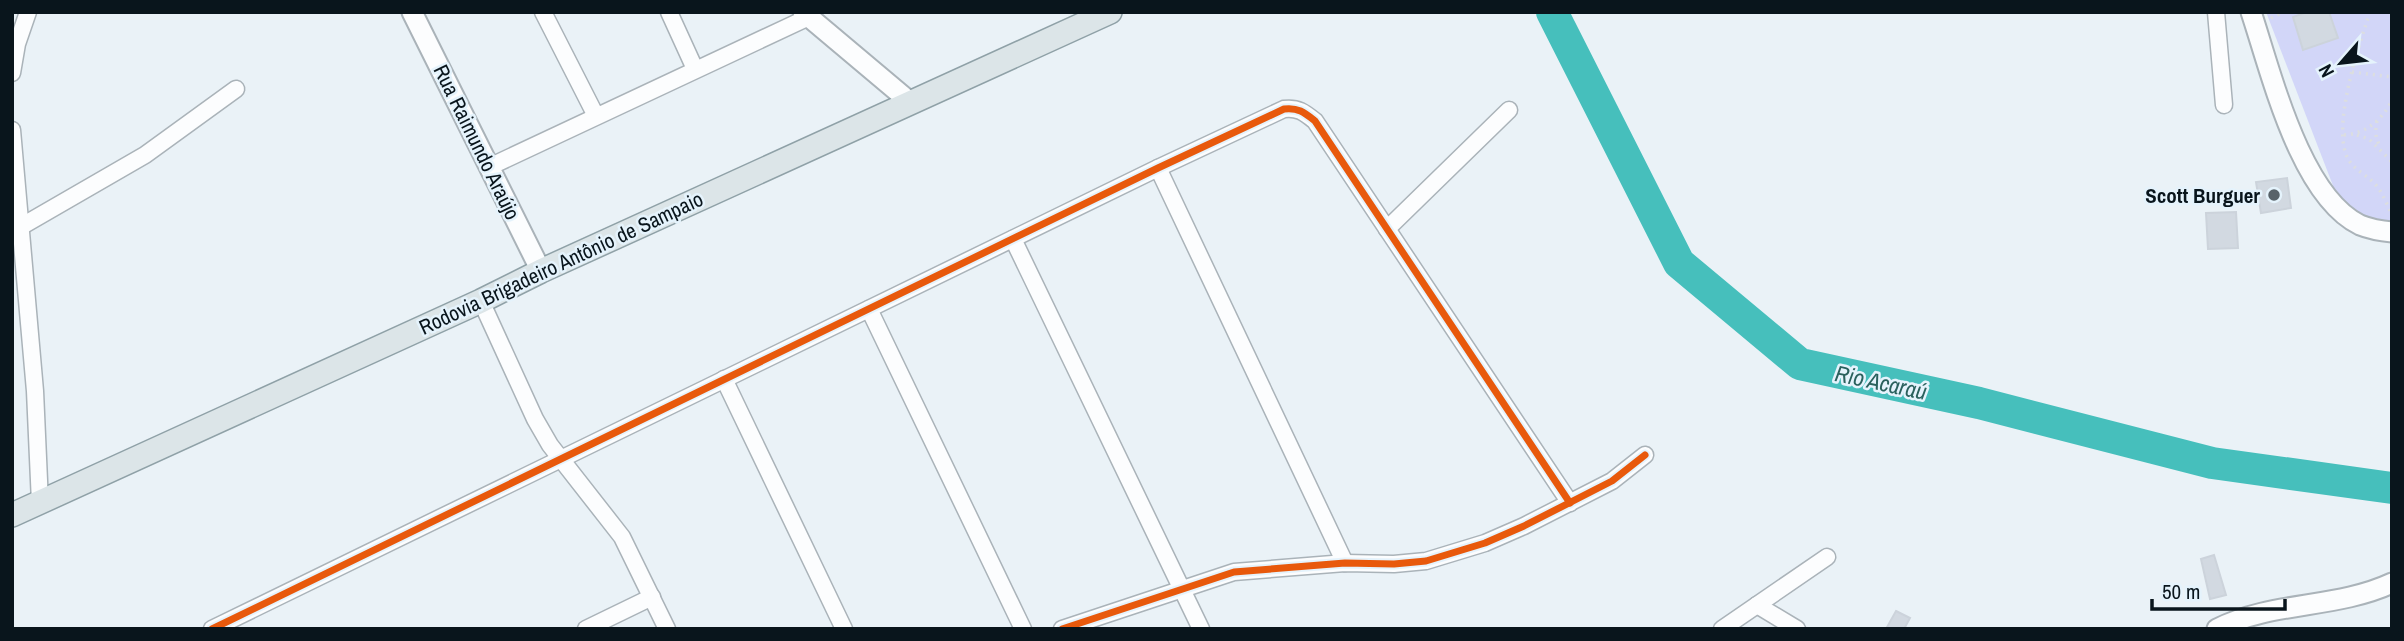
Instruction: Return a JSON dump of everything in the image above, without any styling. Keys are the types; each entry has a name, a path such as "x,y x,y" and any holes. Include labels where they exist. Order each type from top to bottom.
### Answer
{"main road":[{"name":"Rodovia Brigadeiro Antônio de Sampaio","path":"12,516 1110,12"}],"street":[{"path":"12,73 17,44 28,12"},
{"name":"Rua Raimundo Araújo","path":"412,12 541,271"},
{"path":"542,12 596,116"},
{"path":"669,12 695,69"},
{"path":"2216,12 2224,105"},
{"path":"2250,12 2284,112 2306,165 2322,192 2354,221 2380,231 2392,232"},
{"path":"489,167 806,14 910,102"},
{"path":"22,226 145,155 236,89"},
{"path":"212,629 561,457 1284,109 1298,109 1315,121 1570,503"},
{"path":"1387,229 1509,110"},
{"path":"12,130 34,378 40,503"},
{"path":"1158,168 1345,563"},
{"path":"1013,239 1201,629"},
{"path":"481,302 535,419 550,445 622,537 667,629"},
{"path":"869,309 1023,629"},
{"path":"724,379 844,629"},
{"path":"1062,629 1234,572 1345,563 1394,564 1426,561 1485,543 1570,503 1612,481 1645,455"},
{"path":"1723,629 1828,557"},
{"path":"2217,629 2244,616 2344,600 2392,583"},
{"path":"586,629 652,597"},
{"path":"1757,604 1797,629"}],"path":[{"path":"2271,18 2284,12"},
{"path":"2370,12 2352,72 2345,108 2344,135 2347,158 2359,172 2373,182 2383,195 2392,215"},
{"path":"2352,72 2392,77"},
{"path":"2344,135 2369,128 2392,100"},
{"path":"2377,119 2377,143 2392,162"},
{"path":"2355,134 2369,139 2386,155"}],"shaded area":[{"path":"2266,12 2392,12 2392,225 2362,217 2337,196"}],"building":[{"path":"2307,12 2329,12 2338,38 2303,50 2293,17"},
{"name":"Scott Burguer","path":"2287,178 2291,208 2261,213 2256,182"},
{"path":"2236,212 2238,248 2208,249 2206,213"},
{"path":"2214,555 2226,595 2210,599 2201,559"},
{"path":"1896,611 1910,618 1904,629 1886,629"}],"waterway":[{"name":"Rio Acaraú","path":"1552,12 1679,263 1800,364 1979,403 2212,463 2392,488"}],"cycle path":[{"path":"212,629 1284,109 1297,110 1315,121 1570,503"},
{"path":"1062,629 1234,572 1345,563 1394,564 1426,561 1485,543 1524,526 1612,481 1645,455"}],"place":[{"name":"Scott Burguer","path":"2274,195"}]}
